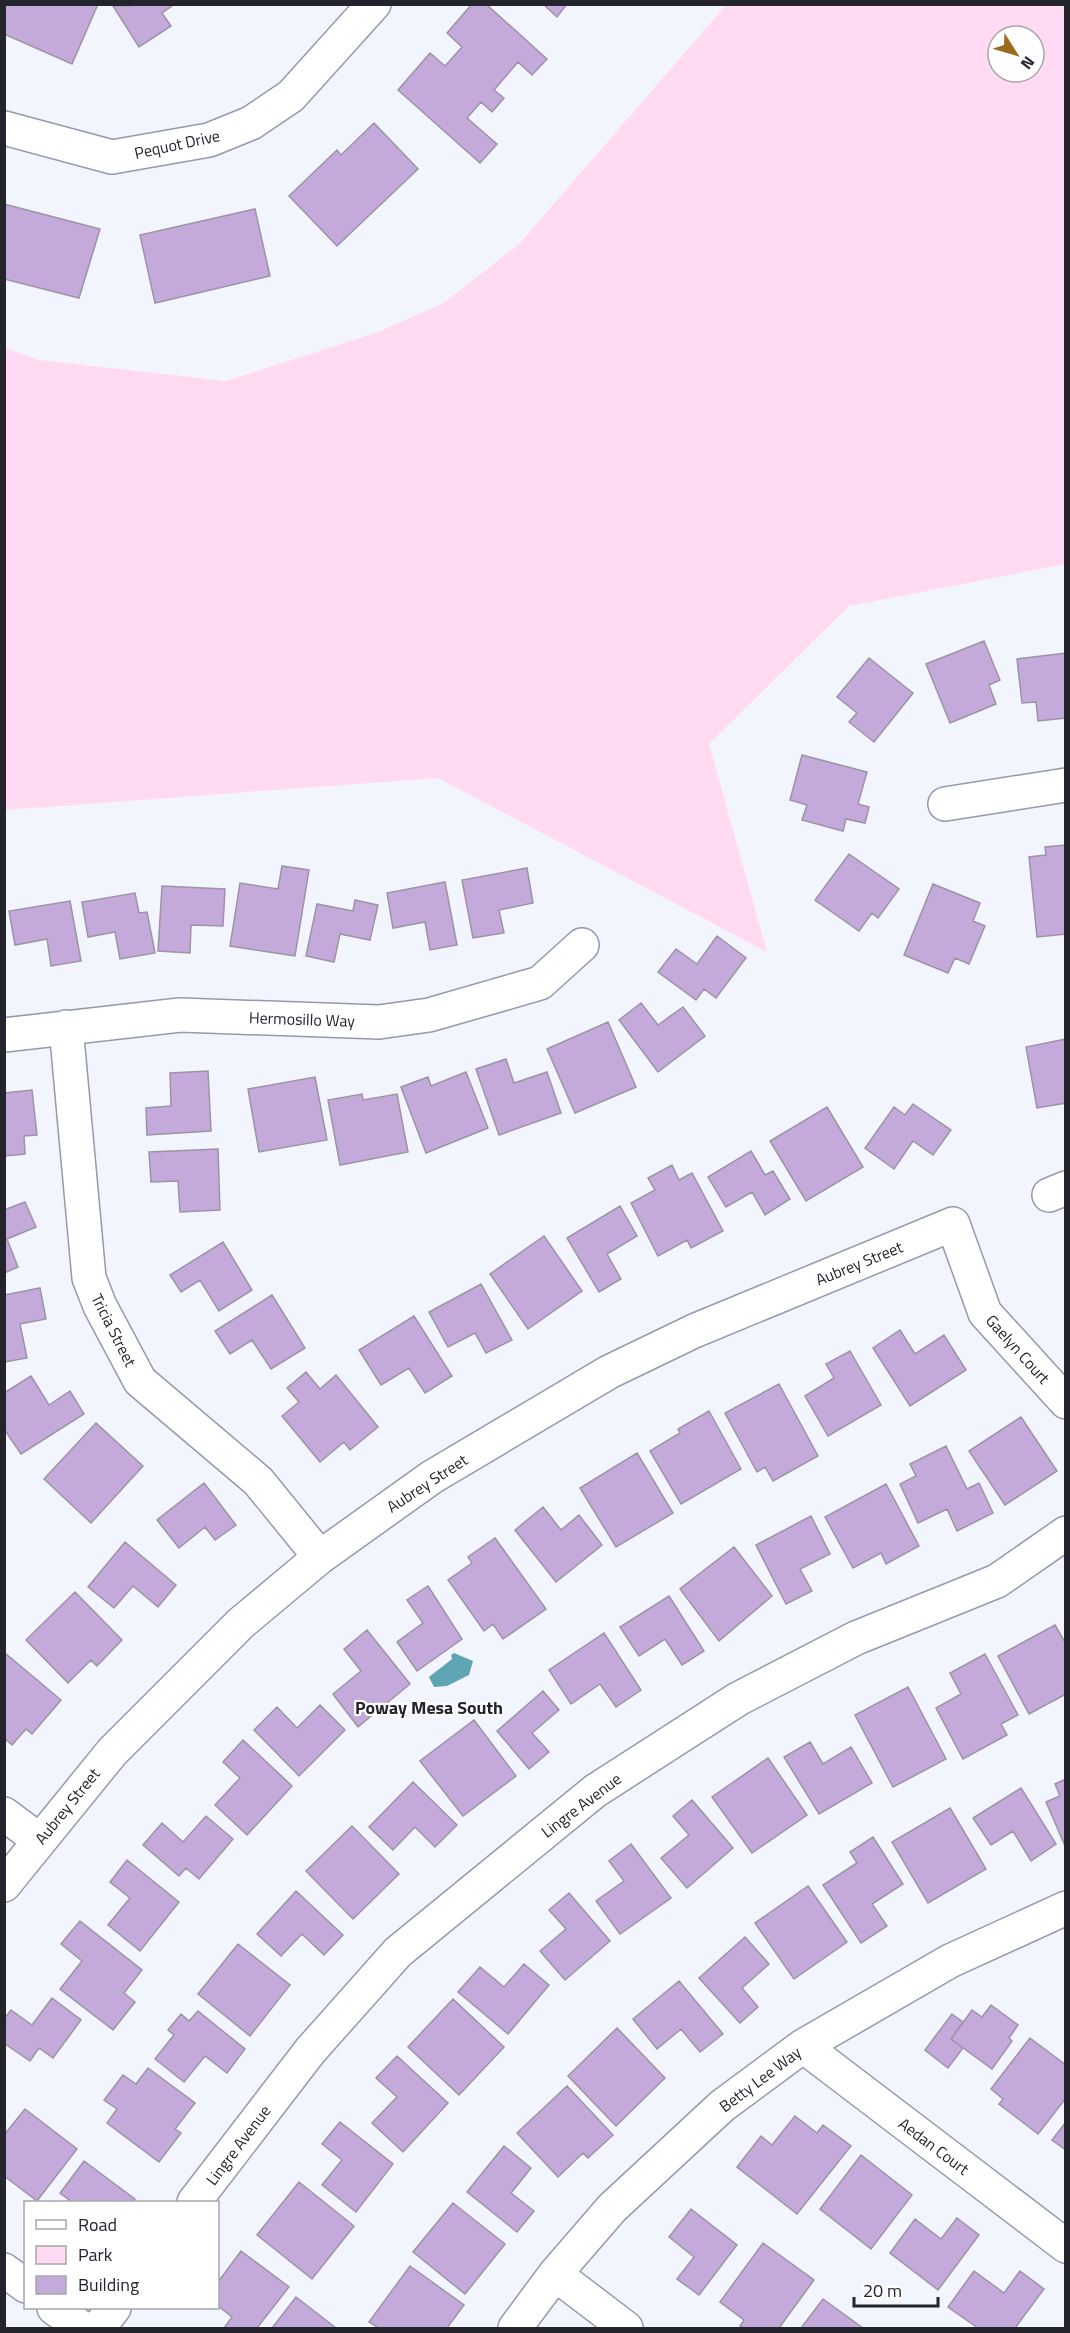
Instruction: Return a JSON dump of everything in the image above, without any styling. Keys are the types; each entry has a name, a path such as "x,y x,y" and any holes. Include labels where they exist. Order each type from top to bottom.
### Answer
{"street":[{"name":"Pequot Drive","path":"4,128 112,157 209,140 251,123 291,96 374,4"},
{"path":"945,804 1065,784"},
{"name":"Hermosillo Way","path":"4,1035 180,1015 379,1022 429,1015 540,983 582,945"},
{"name":"Tricia Street","path":"66,1028 89,1278 100,1306 140,1381 258,1481 320,1557"},
{"name":"Aubrey Street","path":"4,1885 112,1752 241,1623 320,1557 432,1477 609,1372 694,1331 953,1224"},
{"name":"Gaelyn Court","path":"953,1224 985,1313 1065,1402"},
{"name":"Lingre Avenue","path":"195,2201 310,2051 398,1952 595,1791 738,1699 856,1638 997,1581 1065,1533"},
{"path":"4,1814 39,1840"},
{"name":"Betty Lee Way","path":"515,2328 555,2274 612,2208 705,2121 803,2046 950,1961 1065,1908"},
{"name":"Aedan Court","path":"803,2046 1065,2246"},
{"path":"4,2270 24,2285"},
{"path":"555,2274 626,2328"},
{"path":"57,2309 82,2328"},
{"path":"98,2328 112,2309"}],"green space":[{"path":"726,5 1066,5 1065,564 849,606 709,744 767,952 438,778 5,810 5,348 39,360 226,381 378,332 444,303 520,243"}],"water":[{"path":"454,1653 473,1661 469,1675 447,1686 434,1687 429,1677 452,1659 451,1655"}],"building":[{"path":"4,4 98,4 72,64 4,34"},
{"path":"175,4 162,13 171,26 139,47 113,6"},
{"path":"472,4 486,4 547,59 532,75 518,62 494,90 504,98 492,112 481,102 467,118 497,144 480,163 398,90 430,53 445,66 462,47 447,33"},
{"path":"543,4 567,4 557,17"},
{"path":"374,123 418,169 337,246 289,196 337,150 341,155"},
{"path":"4,204 100,229 79,298 4,279"},
{"path":"255,209 270,276 155,303 140,235"},
{"path":"984,641 1000,680 989,685 996,704 950,723 926,664"},
{"path":"1066,653 1066,718 1038,721 1036,702 1022,703 1017,659"},
{"path":"869,658 913,693 874,742 849,722 857,713 837,697"},
{"path":"802,755 867,772 858,804 869,807 865,823 846,819 843,831 802,820 807,805 790,800"},
{"path":"1066,845 1066,934 1037,937 1029,857 1046,855 1045,847"},
{"path":"849,854 899,889 878,918 872,913 859,931 815,900"},
{"path":"282,866 309,870 295,956 230,946 240,883 278,889"},
{"path":"527,868 533,903 499,910 504,933 473,938 462,880"},
{"path":"445,882 457,945 430,950 425,922 393,928 387,893"},
{"path":"933,884 980,903 973,921 985,926 969,964 955,958 948,973 904,955"},
{"path":"162,886 225,889 223,926 191,925 190,953 158,951"},
{"path":"135,893 139,913 147,912 155,953 120,959 115,932 88,937 82,902"},
{"path":"355,900 378,905 370,940 340,934 334,962 306,956 317,904 353,911"},
{"path":"70,901 81,961 51,966 47,939 15,945 9,911"},
{"path":"717,936 746,958 716,998 704,989 696,1000 658,972 676,949 697,964"},
{"path":"641,1003 658,1025 683,1007 705,1036 658,1072 619,1020"},
{"path":"608,1022 636,1087 575,1113 547,1049"},
{"path":"1066,1039 1066,1103 1037,1108 1026,1047"},
{"path":"506,1059 514,1083 547,1072 561,1113 499,1135 476,1069"},
{"path":"208,1071 211,1131 147,1135 146,1108 171,1106 170,1073"},
{"path":"466,1072 488,1128 426,1153 401,1087 428,1077 431,1086"},
{"path":"315,1077 327,1140 259,1152 248,1089"},
{"path":"32,1090 37,1135 24,1136 25,1154 4,1156 4,1093"},
{"path":"362,1094 363,1100 397,1094 408,1152 340,1165 328,1100"},
{"path":"913,1104 951,1130 933,1155 913,1141 894,1169 865,1148 894,1107 905,1115"},
{"path":"827,1107 863,1167 806,1201 770,1141"},
{"path":"218,1149 220,1210 180,1212 178,1181 151,1182 149,1152"},
{"path":"751,1151 765,1175 773,1171 790,1199 765,1215 752,1192 726,1207 708,1177"},
{"path":"672,1165 679,1180 692,1173 723,1231 691,1248 687,1240 658,1256 631,1203 655,1190 648,1178"},
{"path":"25,1202 36,1227 7,1239 18,1267 4,1273 4,1210"},
{"path":"620,1206 637,1236 607,1254 621,1279 599,1292 567,1238"},
{"path":"544,1236 582,1291 528,1329 490,1274"},
{"path":"223,1242 252,1290 219,1311 200,1280 181,1292 170,1275"},
{"path":"481,1284 512,1340 486,1353 475,1333 448,1347 429,1312"},
{"path":"40,1288 46,1319 20,1324 27,1358 4,1362 4,1295"},
{"path":"272,1295 305,1348 271,1369 252,1340 230,1354 215,1331"},
{"path":"414,1316 452,1376 425,1393 409,1368 381,1385 359,1350"},
{"path":"900,1330 915,1354 944,1335 966,1370 910,1406 873,1348"},
{"path":"850,1351 881,1405 828,1436 805,1396 834,1378 826,1364"},
{"path":"306,1372 320,1389 336,1375 378,1427 350,1450 344,1442 320,1462 282,1416 299,1402 287,1388"},
{"path":"31,1376 49,1405 70,1391 84,1414 21,1454 4,1429 4,1393"},
{"path":"779,1384 818,1456 773,1481 765,1467 757,1472 725,1413"},
{"path":"709,1411 741,1469 681,1504 650,1451 680,1433 678,1429"},
{"path":"1021,1417 1057,1471 1005,1505 969,1451"},
{"path":"96,1423 143,1466 91,1523 44,1479"},
{"path":"946,1446 967,1489 979,1483 993,1513 957,1531 947,1509 918,1523 900,1484 916,1476 910,1464"},
{"path":"637,1453 673,1513 616,1547 580,1488"},
{"path":"204,1483 236,1525 215,1540 205,1527 179,1548 157,1520"},
{"path":"886,1484 919,1546 886,1564 881,1553 853,1568 825,1517"},
{"path":"543,1507 561,1530 579,1515 602,1545 556,1582 515,1530"},
{"path":"811,1516 830,1554 800,1569 812,1591 786,1604 756,1545"},
{"path":"495,1538 546,1609 503,1639 493,1624 484,1631 448,1580 472,1563 468,1557"},
{"path":"125,1542 176,1585 158,1607 133,1586 114,1608 88,1587"},
{"path":"734,1547 772,1596 719,1641 680,1589"},
{"path":"428,1586 462,1639 417,1671 397,1642 423,1623 407,1600"},
{"path":"75,1592 122,1640 97,1666 91,1660 68,1683 26,1640"},
{"path":"669,1596 704,1651 682,1665 665,1639 639,1656 620,1627"},
{"path":"1055,1625 1066,1644 1066,1694 1029,1714 998,1656"},
{"path":"367,1630 410,1684 358,1727 333,1694 361,1671 344,1649"},
{"path":"604,1633 641,1690 616,1707 600,1684 571,1704 549,1670"},
{"path":"5,1653 61,1700 32,1734 26,1729 12,1745 4,1738"},
{"path":"985,1654 1018,1715 1001,1724 1007,1735 963,1759 936,1708 961,1694 950,1673"},
{"path":"908,1687 946,1759 893,1787 855,1715"},
{"path":"543,1691 559,1710 532,1733 549,1752 529,1769 497,1731"},
{"path":"320,1705 345,1730 299,1776 254,1730 277,1707 297,1728"},
{"path":"474,1720 516,1776 463,1816 420,1761"},
{"path":"243,1740 292,1786 247,1835 215,1805 240,1778 223,1762"},
{"path":"810,1742 823,1764 851,1747 872,1783 819,1814 784,1757"},
{"path":"768,1758 807,1815 752,1853 712,1797"},
{"path":"1066,1779 1065,1846 1046,1802 1060,1796 1055,1784"},
{"path":"413,1782 457,1825 435,1847 415,1827 393,1850 369,1827"},
{"path":"1021,1788 1056,1844 1031,1861 1013,1831 991,1845 973,1818"},
{"path":"692,1800 733,1848 687,1888 661,1858 689,1835 673,1816"},
{"path":"950,1808 986,1869 928,1903 892,1842"},
{"path":"206,1816 233,1839 199,1879 186,1868 179,1876 143,1845 162,1823 183,1842"},
{"path":"352,1826 399,1874 353,1919 306,1871"},
{"path":"873,1837 903,1884 872,1904 887,1926 861,1943 823,1885 857,1863 850,1852"},
{"path":"631,1844 671,1898 620,1934 596,1901 624,1881 609,1861"},
{"path":"127,1860 179,1902 140,1951 108,1925 130,1898 110,1882"},
{"path":"808,1886 847,1942 794,1979 755,1923"},
{"path":"296,1891 343,1935 324,1955 302,1934 281,1956 257,1934"},
{"path":"569,1893 610,1941 565,1980 540,1951 566,1929 549,1910"},
{"path":"80,1921 142,1970 124,1993 135,2002 113,2030 60,1989 82,1961 61,1944"},
{"path":"745,1937 769,1964 742,1988 758,2007 740,2023 699,1978"},
{"path":"238,1944 290,1985 250,2036 198,1994"},
{"path":"524,1964 549,1985 508,2034 458,1992 480,1967 504,1987"},
{"path":"679,1981 723,2034 700,2052 681,2029 657,2049 633,2019"},
{"path":"52,1998 81,2020 53,2058 39,2048 30,2061 4,2043 4,2019 11,2010 32,2025"},
{"path":"453,1999 504,2047 459,2095 408,2047"},
{"path":"991,2005 1018,2025 1009,2038 1012,2041 992,2069 951,2039 972,2010 982,2017"},
{"path":"198,2011 245,2049 227,2073 205,2056 184,2082 155,2059 174,2035 168,2030 181,2014 189,2021"},
{"path":"952,2014 963,2022 951,2039 963,2048 948,2068 925,2050"},
{"path":"617,2028 665,2078 616,2126 568,2076"},
{"path":"1030,2038 1066,2065 1066,2098 1038,2134 999,2104 1003,2099 991,2089"},
{"path":"397,2056 448,2103 403,2152 372,2123 397,2097 376,2078"},
{"path":"148,2068 195,2103 175,2129 181,2133 159,2162 107,2123 117,2109 104,2100 123,2075 136,2084"},
{"path":"567,2086 613,2135 588,2158 583,2153 558,2177 517,2133"},
{"path":"25,2109 77,2149 37,2201 4,2176 4,2135"},
{"path":"795,2116 817,2133 823,2125 851,2146 797,2214 737,2167 761,2136 772,2145"},
{"path":"340,2122 393,2164 356,2212 322,2185 342,2160 322,2144"},
{"path":"1066,2122 1066,2150 1052,2140"},
{"path":"504,2146 531,2168 511,2193 534,2211 517,2232 467,2192"},
{"path":"861,2155 912,2195 871,2249 820,2209"},
{"path":"84,2161 135,2199 133,2201 71,2201 60,2193"},
{"path":"299,2182 354,2226 312,2279 257,2235"},
{"path":"453,2203 505,2244 465,2294 413,2252"},
{"path":"691,2209 737,2245 699,2295 677,2279 694,2257 669,2237"},
{"path":"957,2218 979,2235 938,2290 890,2253 915,2219 941,2239"},
{"path":"763,2243 814,2280 779,2328 744,2328 740,2326 744,2320 720,2302"},
{"path":"241,2251 289,2287 257,2328 224,2328 232,2317 219,2307 219,2281"},
{"path":"410,2266 464,2305 447,2328 379,2328 369,2322"},
{"path":"974,2271 1004,2293 1020,2271 1044,2289 1015,2328 978,2328 948,2307"},
{"path":"296,2297 336,2328 272,2328"},
{"path":"823,2299 863,2328 801,2328"}],"district":[{"name":"Poway Mesa South","path":"429,1708"}]}
